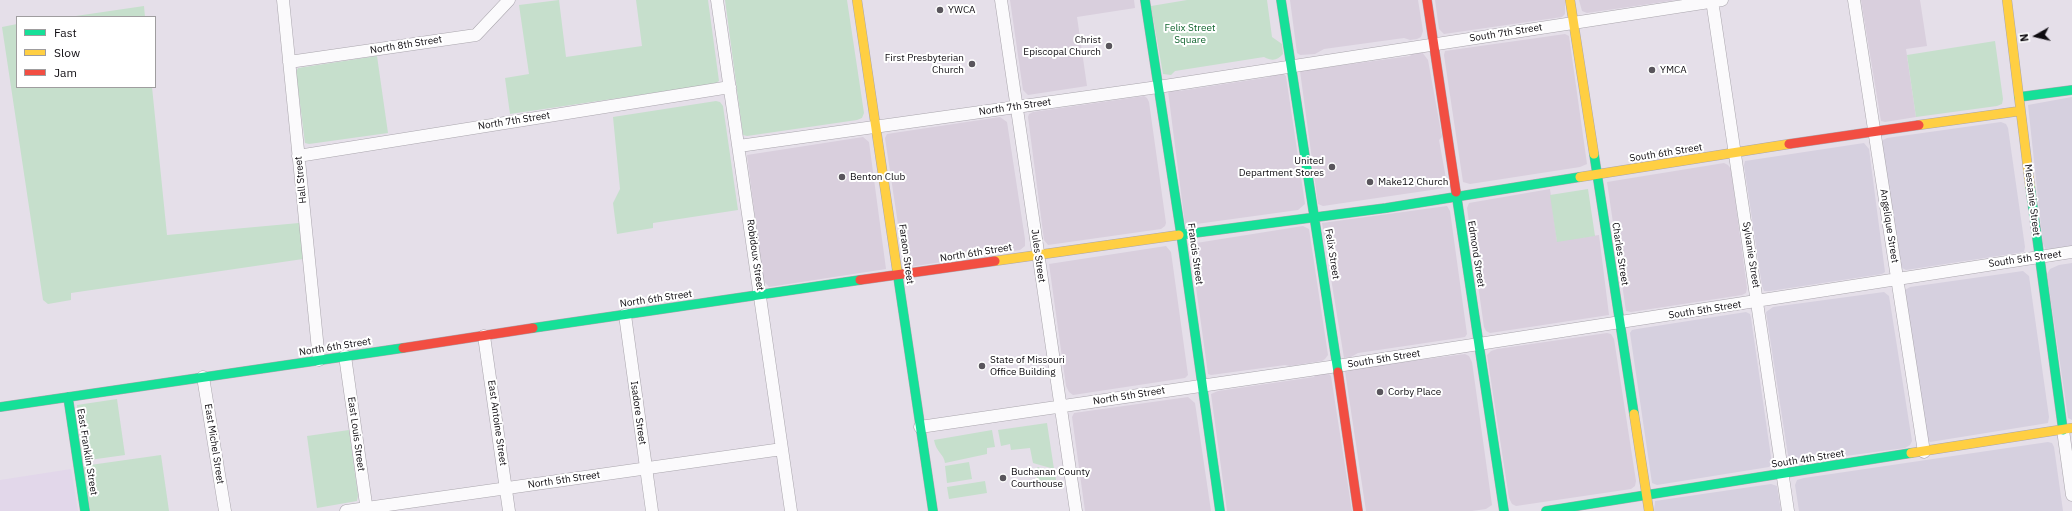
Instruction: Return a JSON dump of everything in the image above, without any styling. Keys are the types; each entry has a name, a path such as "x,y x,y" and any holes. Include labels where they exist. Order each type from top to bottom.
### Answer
{"main road":[{"name":"Faraon Street","path":"857,0 933,511"},
{"name":"Francis Street","path":"1145,0 1181,234 1201,385 1220,511"},
{"name":"Felix Street","path":"1281,0 1315,216 1358,511"},
{"name":"Edmond Street","path":"1427,0 1504,511"},
{"name":"Charles Street","path":"1570,0 1649,511"},
{"name":"Messanie Street","path":"2007,0 2039,257 2068,429"},
{"path":"2019,97 2072,90"},
{"name":"South 6th Street","path":"1315,216 1386,208 1874,131 2020,111"},
{"name":"North 6th Street","path":"0,407 898,275 1315,216"},
{"name":"East Franklin Street","path":"68,397 85,511"},
{"name":"South 4th Street","path":"1546,511 2068,429"}],"street":[{"name":"Hall Street","path":"283,0 318,360"},
{"name":"North 8th Street","path":"289,62 476,35 509,0"},
{"name":"Robidoux Street","path":"717,0 791,511"},
{"name":"Jules Street","path":"1001,0 1076,511"},
{"name":"South 7th Street","path":"1291,67 1715,0"},
{"name":"Sylvanie Street","path":"1715,0 1735,153 1788,511"},
{"name":"Angelique Street","path":"1854,0 1924,452"},
{"name":"North 7th Street","path":"739,146 1291,67"},
{"name":"North 7th Street","path":"298,156 730,86"},
{"name":"South 5th Street","path":"1337,366 1758,302 2072,252"},
{"name":"Isadore Street","path":"625,315 652,511"},
{"name":"East Antoine Street","path":"484,336 509,511"},
{"name":"East Louis Street","path":"345,356 367,510"},
{"name":"North 5th Street","path":"920,427 1337,366"},
{"name":"East Michel Street","path":"203,377 225,511"},
{"name":"Messanie Street","path":"2068,429 2072,495"},
{"name":"North 5th Street","path":"346,511 367,510 506,488 782,449"}],"shaded area":[{"path":"1010,0 1134,0 1135,8 1077,17 1087,86 1028,95 1023,90"},
{"path":"1290,0 1418,0 1423,31 1421,37 1417,39 1410,40 1404,38 1324,49 1315,54 1300,55 1297,53"},
{"path":"1435,0 1565,0 1565,14 1562,17 1444,34 1439,29"},
{"path":"1579,0 1677,0 1587,13 1582,11"},
{"path":"1861,0 1920,0 1927,46 1906,49 1916,117 1885,122 1881,121"},
{"path":"1565,34 1569,36 1587,164 1580,167 1470,184 1463,182 1444,55 1445,51"},
{"path":"1422,52 1428,60 1442,137 1439,140 1447,184 1443,188 1438,189 1323,206 1318,204 1300,71 1410,56 1413,53"},
{"path":"1270,73 1283,73 1286,76 1305,204 1298,210 1189,225 1185,224 1168,91 1175,88 1179,91 1270,77"},
{"path":"1144,96 1149,102 1166,223 1165,226 1161,229 1048,245 1044,240 1028,117 1029,114 1033,112"},
{"path":"2072,97 2072,248 2051,251 2046,250 2043,244 2028,105"},
{"path":"1000,117 1007,122 1025,246 1020,250 909,267 904,264 885,138 887,134"},
{"path":"2001,122 2006,124 2008,128 2025,247 2024,252 1906,270 1902,268 1899,263 1882,144 1883,140 1887,138"},
{"path":"863,137 869,142 886,269 769,287 763,280 747,155"},
{"path":"1864,143 1869,149 1885,272 1882,274 1764,291 1744,165 1745,161"},
{"path":"1724,163 1731,169 1747,288 1746,293 1742,295 1631,312 1626,311 1607,182"},
{"path":"1550,189 1557,241 1599,235 1609,315 1490,333 1486,331 1484,327 1467,208 1469,203"},
{"path":"1447,206 1450,211 1467,334 1465,337 1358,353 1351,357 1344,358 1322,223"},
{"path":"1303,226 1309,229 1328,355 1322,361 1290,366 1285,365 1211,375 1208,374 1190,244"},
{"path":"1166,246 1171,252 1188,375 1185,378 1073,395 1069,392 1066,386 1049,264"},
{"path":"2072,263 2072,420 2068,418 2047,274 2050,269 2059,265"},
{"path":"2023,271 2029,276 2049,417 2048,423 1930,442 1926,440 1905,290 1910,287"},
{"path":"1884,292 1889,296 1912,441 1910,445 1905,448 1793,463 1789,462 1766,312 1773,307"},
{"path":"1746,312 1750,314 1751,318 1772,464 1769,467 1657,485 1652,483 1630,333 1632,330 1637,329"},
{"path":"1607,333 1611,334 1614,339 1636,481 1635,486 1631,489 1516,506 1512,504 1509,498 1487,355 1491,351 1497,349"},
{"path":"1465,354 1469,356 1472,362 1492,505 1486,509 1472,511 1366,511 1345,371 1350,369"},
{"path":"1316,373 1328,373 1331,376 1352,511 1227,511 1211,394 1218,391 1314,377"},
{"path":"1188,397 1195,403 1211,511 1085,511 1072,417 1074,413"},
{"path":"2048,442 2052,443 2054,447 2063,511 1799,511 1795,485 1797,480 1804,478"},
{"path":"71,469 78,511 0,511 0,480"},
{"path":"1771,484 1777,486 1781,511 1654,511 1655,501"}],"green space":[{"path":"559,0 566,57 642,46 636,0 708,0 719,81 714,84 510,114 505,78 529,74 519,5"},
{"path":"725,0 847,0 864,113 862,118 857,120 747,136 743,135"},
{"name":"Felix Street Square","path":"1187,0 1267,0 1272,37 1282,44 1283,54 1274,60 1264,57 1175,71 1171,75 1163,74 1151,6"},
{"path":"144,6 145,16 76,16"},
{"path":"16,24 16,88 152,88 167,235 299,223 303,259 71,293 71,300 48,304 43,300 2,27"},
{"path":"1995,41 2003,99 2002,104 1997,106 1916,117 1907,55"},
{"path":"377,56 388,133 309,144 305,143 296,72 298,68"},
{"path":"716,101 720,102 723,106 738,210 653,223 653,228 617,234 613,203 620,189 613,117"},
{"path":"1588,189 1595,236 1557,242 1550,195"},
{"path":"117,399 125,455 82,461 77,405"},
{"path":"1047,423 1054,469 1033,463 1030,448 1011,450 1010,444 1001,446 998,430"},
{"path":"349,430 358,495 357,501 317,508 307,436"},
{"path":"992,430 995,447 987,448 987,454 945,463 936,447 934,440"},
{"path":"161,455 169,511 90,511 83,466"},
{"path":"969,462 972,479 947,483 945,466"},
{"path":"1038,467 1049,473 1055,472 1057,487 1049,488 1049,485 1038,486 1036,469"},
{"path":"985,481 987,493 949,499 947,487"}],"traffic: fast":[{"path":"1145,0 1181,234 1220,511"},
{"path":"1281,0 1338,372"},
{"path":"2019,97 2072,90"},
{"path":"1594,154 1634,414"},
{"path":"1179,235 1386,208 1580,177"},
{"path":"2030,186 2063,430"},
{"path":"1456,192 1504,511"},
{"path":"897,270 933,511"},
{"path":"533,328 860,280"},
{"path":"0,407 403,348"},
{"path":"68,397 85,511"},
{"path":"1546,511 1911,453"}],"traffic: slow":[{"path":"857,0 897,270"},
{"path":"1570,0 1594,154"},
{"path":"2007,0 2030,186"},
{"path":"1919,125 2020,111"},
{"path":"1580,177 1789,144"},
{"path":"995,261 1179,235"},
{"path":"1634,414 1649,511"},
{"path":"1911,453 2072,428"}],"traffic: jam":[{"path":"1427,0 1456,192"},
{"path":"1789,144 1919,125"},
{"path":"860,280 995,261"},
{"path":"403,348 533,328"},
{"path":"1338,372 1358,511"}],"place":[{"name":"YWCA","path":"940,10"},
{"name":"Christ Episcopal Church","path":"1109,46"},
{"name":"First Presbyterian Church","path":"972,64"},
{"name":"YMCA","path":"1652,70"},
{"name":"United Department Stores","path":"1332,167"},
{"name":"Benton Club","path":"842,177"},
{"name":"Make12 Church","path":"1370,182"},
{"name":"State of Missouri Office Building","path":"982,366"},
{"name":"Corby Place","path":"1380,392"},
{"name":"Buchanan County Courthouse","path":"1003,478"}]}
